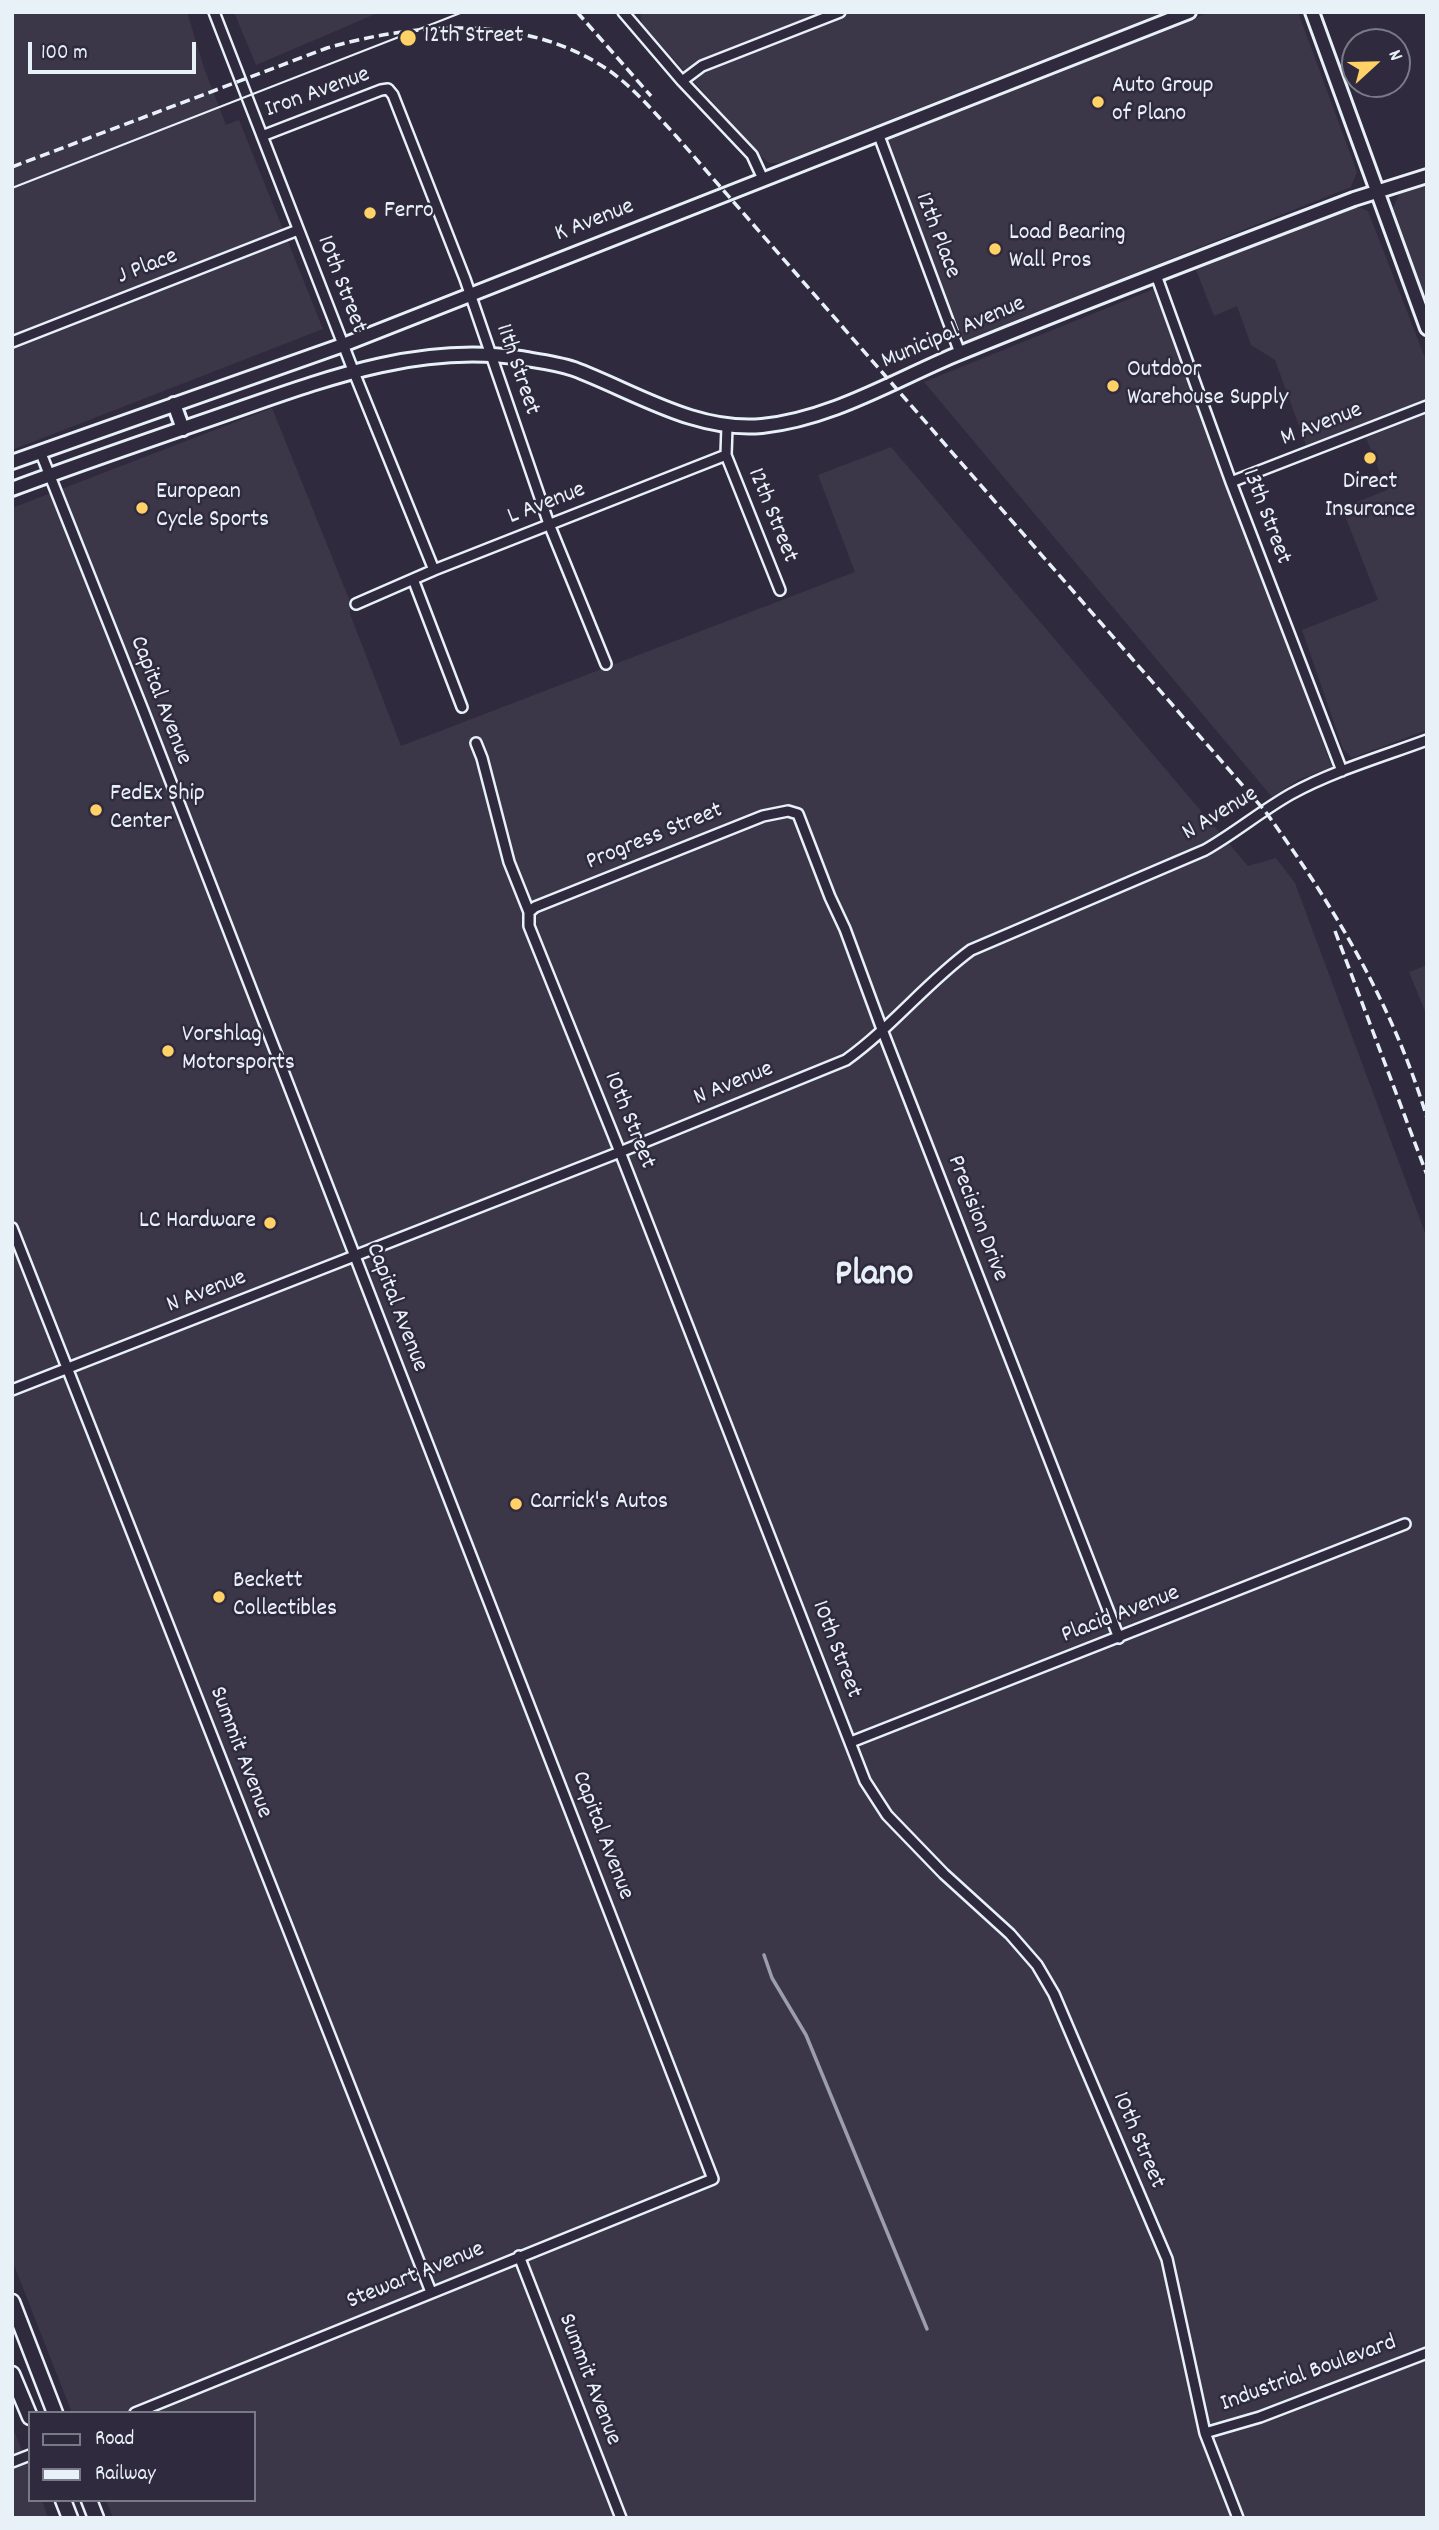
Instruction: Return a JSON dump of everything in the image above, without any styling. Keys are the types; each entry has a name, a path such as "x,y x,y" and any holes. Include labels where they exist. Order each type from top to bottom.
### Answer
{"main road":[{"name":"K Avenue","path":"12,462 343,345 1189,12"},
{"path":"1312,12 1427,328"},
{"name":"Municipal Avenue","path":"490,356 515,357 572,369 677,413 727,426 790,422 833,408 960,353 1156,275 1376,192 1427,176"},
{"path":"12,489 353,370 435,356 490,356"},
{"path":"174,404 183,429"},
{"path":"12,2302 54,2411"},
{"path":"12,2374 28,2412"}],"street":[{"name":"10th Street","path":"214,12 343,345 434,570"},
{"path":"682,81 702,66 840,12"},
{"path":"624,13 682,81 752,155 763,179"},
{"name":"Iron Avenue","path":"262,136 388,89"},
{"name":"11th Street","path":"388,89 393,95 470,293 550,524 606,664"},
{"name":"12th Place","path":"878,133 960,353"},
{"name":"J Place","path":"12,342 298,230"},
{"name":"13th Street","path":"1156,275 1231,482 1342,771"},
{"name":"M Avenue","path":"1231,482 1427,406"},
{"path":"726,456 727,426"},
{"name":"Capital Avenue","path":"40,451 713,2179"},
{"name":"L Avenue","path":"356,604 434,570 726,456"},
{"name":"12th Street","path":"726,456 780,590"},
{"path":"413,579 462,707"},
{"name":"N Avenue","path":"12,1390 620,1152 846,1060 883,1032 943,971 971,950 1205,850 1292,794 1342,771 1427,740"},
{"name":"10th Street","path":"476,743 509,862 529,912 529,926 865,1781 887,1815 944,1874 1007,1930 1037,1965 1054,1994 1167,2259 1205,2433 1238,2518"},
{"name":"Progress Street","path":"529,912 535,907 763,816 789,811 798,814"},
{"name":"Precision Drive","path":"798,814 844,926 1119,1638"},
{"name":"Summit Avenue","path":"12,1228 431,2292"},
{"name":"Placid Avenue","path":"851,1742 1405,1524"},
{"name":"Stewart Avenue","path":"140,2411 713,2179"},
{"name":"Summit Avenue","path":"519,2256 621,2518"},
{"name":"Industrial Boulevard","path":"1205,2433 1260,2417 1427,2353"}],"shaded area":[{"path":"12,12 187,12 204,68 226,125 239,120 323,329 12,450"},
{"path":"234,12 380,12 256,65"},
{"path":"640,12 1164,12 780,163 769,163 642,24"},
{"path":"1210,12 1298,12 1357,172 1351,187 964,341 886,139"},
{"path":"1427,185 1427,302 1393,208 1400,192"},
{"path":"1353,205 1368,211 1427,363 1427,400 1306,445 1275,360 1251,345 1237,306 1214,316 1195,267"},
{"path":"1154,289 1332,767 1298,780 1272,797 924,382"},
{"path":"272,408 349,599 350,614 401,746 855,572 818,475 891,447 1248,866 1276,858 1295,883 1427,1238 1427,2518 113,2518 107,2502 256,2502 256,2411 71,2411 12,2260 12,508"},
{"path":"1427,412 1427,730 1352,758 1343,749 1302,630 1378,600 1342,508 1387,490 1366,438"},
{"path":"1427,965 1427,1016 1409,972"},
{"path":"12,2426 28,2465 28,2502 43,2502 48,2518 12,2518"}],"waterway":[{"path":"764,1955 772,1978 806,2035 927,2329"}],"tram line":[{"path":"12,188 463,12"}],"railway":[{"path":"577,12 651,96"},
{"path":"12,167 327,48 397,33 470,28 506,31 575,51 607,69 634,92 676,136 1265,811 1315,883 1359,958 1397,1036 1427,1118"},
{"path":"1335,931 1427,1175"}],"place":[{"name":"12th Street","path":"408,38"},
{"name":"Auto Group of Plano","path":"1098,102"},
{"name":"Ferro","path":"370,213"},
{"name":"Load Bearing Wall Pros","path":"995,249"},
{"name":"Outdoor Warehouse Supply","path":"1113,386"},
{"name":"Direct Insurance","path":"1370,458"},
{"name":"European Cycle Sports","path":"142,508"},
{"name":"FedEx Ship Center","path":"96,810"},
{"name":"Vorshlag Motorsports","path":"168,1051"},
{"name":"LC Hardware","path":"270,1223"},
{"name":"Carrick's Autos","path":"516,1504"},
{"name":"Beckett Collectibles","path":"219,1597"}],"district":[{"name":"Plano","path":"874,1278"}]}
